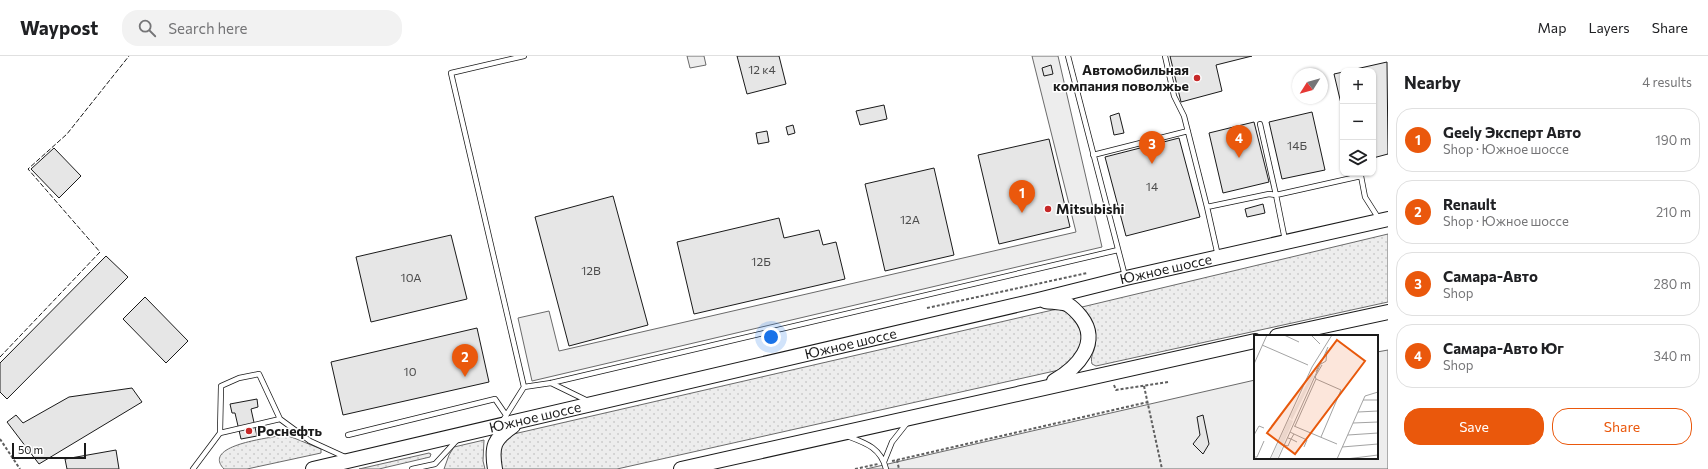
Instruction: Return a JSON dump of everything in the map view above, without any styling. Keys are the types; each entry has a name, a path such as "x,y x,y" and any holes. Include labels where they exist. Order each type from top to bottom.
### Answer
{"main road":[{"name":"Южное шоссе","path":"313,469 461,436 503,421 519,422 1126,278 1384,220"},
{"path":"1038,300 1066,304 1077,312 1085,322 1088,332 1088,345 1083,356 1063,376 1044,387"},
{"path":"1281,335 1388,312"},
{"path":"682,469 1254,341"},
{"path":"495,469 494,445 500,434 519,422"}],"lane":[{"path":"503,421 524,387 451,73 524,56"},
{"path":"1068,56 1126,278"},
{"path":"1165,56 1174,96 1184,116 1188,131 1218,257"},
{"path":"1260,124 1286,242"},
{"path":"1093,155 1188,131"},
{"path":"1207,207 1269,194 1276,196 1361,176 1365,197 1384,220"},
{"path":"524,387 551,383 1118,250"},
{"path":"193,469 220,433 221,386 239,378 259,374 280,419 310,441 352,460"},
{"path":"551,383 595,404"},
{"path":"348,435 495,399 503,421"},
{"path":"884,462 892,442 912,417"},
{"path":"220,433 280,419"},
{"path":"840,434 871,446 879,452 886,469"},
{"path":"412,469 435,464 461,436"}],"path":[{"path":"927,308 1087,273"},
{"path":"1114,385 1116,390 1168,382"},
{"path":"1144,386 1162,469"},
{"path":"897,460 1148,402"},
{"path":"0,439 20,469"}],"shaded area":[{"path":"687,56 704,56 706,65 690,68"},
{"path":"1032,56 1058,56 1102,247 532,381 518,318 549,311 559,351 1076,232"},
{"path":"1388,234 1388,302 1096,366 1092,364 1091,359 1096,341 1090,320 1082,307"},
{"path":"1057,309 1074,317 1078,322 1081,335 1080,348 1075,360 1070,365 1059,370 617,469 497,469 498,444 505,436"},
{"path":"1388,350 1388,469 866,469 1254,380 1254,459 1378,459 1378,352"},
{"path":"284,435 321,449 321,453 247,469 224,469 219,461 222,454 229,448 240,444"},
{"path":"484,440 483,461 485,469 444,469 449,455 454,447"},
{"path":"429,453 431,454 430,457 379,469 359,469"}],"building":[{"path":"737,56 779,56 786,84 747,94"},
{"name":"Автомобильная компания поволжье","path":"1170,56 1252,56 1216,65 1222,91 1181,102"},
{"path":"1387,62 1388,154 1376,157 1376,68 1360,68"},
{"path":"1051,65 1053,74 1044,76 1042,68"},
{"path":"1340,73 1340,99 1334,74"},
{"path":"884,105 887,119 860,125 856,111"},
{"path":"1312,112 1325,170 1282,179 1269,122"},
{"path":"1119,113 1124,133 1114,135 1110,116"},
{"path":"1254,122 1269,182 1223,193 1209,133"},
{"path":"793,125 795,133 788,135 786,127"},
{"path":"767,131 769,142 758,144 756,133"},
{"path":"1179,138 1200,217 1126,236 1105,157"},
{"path":"1049,139 1070,227 999,244 978,155"},
{"path":"54,148 81,176 59,198 31,169"},
{"path":"934,168 954,255 885,271 865,184"},
{"path":"613,196 648,325 569,346 535,217"},
{"path":"1263,204 1265,213 1247,217 1245,209"},
{"path":"779,218 784,238 819,230 823,245 836,242 845,279 694,314 677,242"},
{"path":"451,235 467,299 371,322 356,257"},
{"path":"106,256 128,277 7,399 0,392 0,363"},
{"path":"145,297 188,341 166,363 123,319"},
{"path":"477,328 489,382 343,415 331,362"},
{"path":"132,388 142,402 39,464 7,422 16,415 23,423 69,397"},
{"path":"257,399 258,407 251,409 257,436 241,439 235,413 232,413 230,404"},
{"path":"1203,415 1209,444 1203,454 1193,444 1200,435 1197,417"},
{"path":"116,450 119,469 67,469 65,459"}],"fence":[{"path":"0,357 100,252 28,169 67,134 129,56"}],"place":[{"name":"Автомобильная компания поволжье","path":"1197,78"},
{"name":"Самара-Авто Юг","path":"1239,158"},
{"name":"Самара-Авто","path":"1152,164"},
{"name":"Mitsubishi","path":"1048,209"},
{"name":"Geely Эксперт Авто","path":"1022,213"},
{"name":"Renault","path":"465,377"},
{"name":"Роснефть","path":"249,431"}]}
